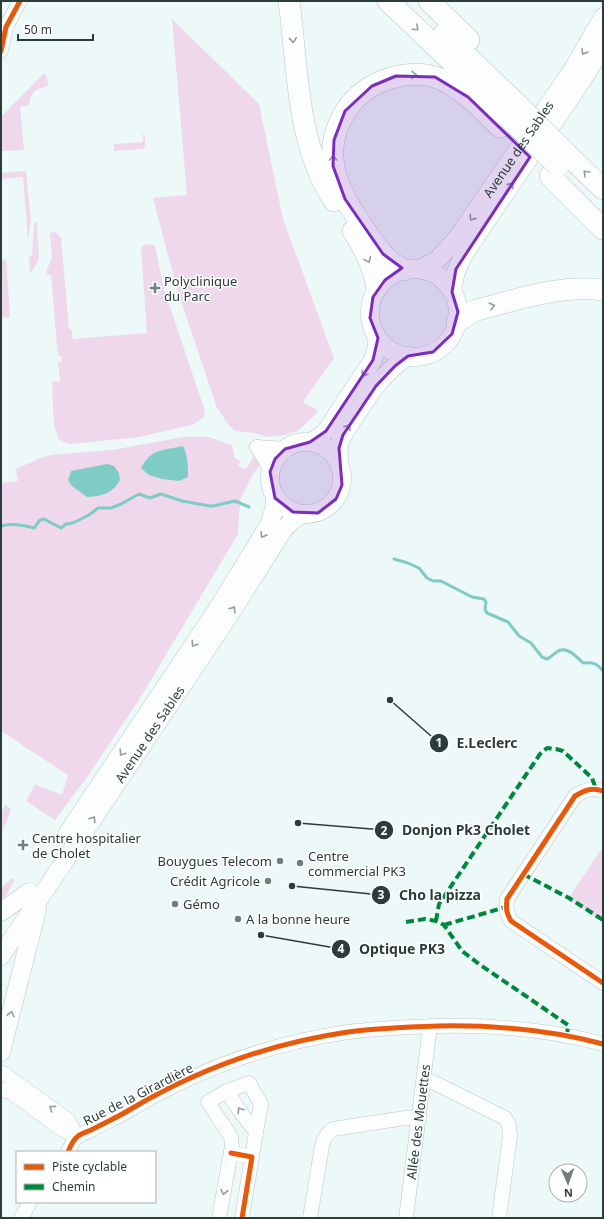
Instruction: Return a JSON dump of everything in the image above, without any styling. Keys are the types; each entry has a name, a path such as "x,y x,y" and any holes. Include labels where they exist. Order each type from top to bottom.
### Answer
{"highway":[{"path":"288,1 303,119 314,162 331,196 364,251 376,281 377,288"},
{"path":"388,1 512,109 563,160 603,190"},
{"path":"409,1 563,160 603,210"},
{"path":"429,1 512,109"},
{"path":"412,270 389,260 376,245 348,204 339,185 333,166 333,150 336,130 345,111 361,93 384,80 396,76 411,74 435,77 462,93 512,109"},
{"path":"563,160 603,169"},
{"path":"563,160 603,229"},
{"path":"457,322 476,310 554,291 603,290"}],"main road":[{"name":"Avenue des Sables","path":"412,270 438,259 458,237 569,75 603,17"},
{"name":"Avenue des Sables","path":"452,292 453,278 456,269 467,250 577,88 603,47"},
{"path":"412,270 433,274 444,281 452,292 456,301 458,312 457,322 452,334 444,345 433,352 421,356 408,356 396,353 386,347 378,338 370,318 372,297 377,288 394,274 412,270"},
{"path":"310,442 320,437 326,430 373,360 378,338"},
{"path":"339,464 334,455 319,444 310,442 297,443 285,449 275,459 270,472 270,485 275,498 286,509 301,515 318,513 326,509 336,499 340,492 342,478 339,464 340,442 348,427 376,386 395,366 408,356"},
{"name":"Avenue des Sables","path":"1,956 34,895 215,613 269,525 274,510 275,498"},
{"name":"Avenue des Sables","path":"1,933 34,895 218,632 284,529 292,520 301,515"},
{"path":"1,912 34,895"},
{"path":"1,1052 34,895"}],"street":[{"path":"1,51 6,27 20,1"},
{"path":"603,791 596,789 584,790 575,796 507,899 506,907 506,912 511,921 603,983"},
{"name":"Rue de la Girardière","path":"69,1151 77,1136 174,1086 231,1062 298,1042 350,1032 382,1028 430,1026 500,1027 567,1036 603,1044"},
{"name":"Allée des Mouettes","path":"406,1218 430,1026"},
{"path":"2,1075 68,1120 77,1136"},
{"path":"424,1080 437,1084 504,1118 509,1125 510,1136 499,1218"},
{"path":"219,1218 232,1146 231,1137 208,1102 227,1091 249,1083 261,1104 242,1218"},
{"path":"1,1089 12,1093 61,1129 77,1136"},
{"path":"227,1091 241,1113 256,1132"},
{"path":"310,1218 322,1146 327,1134 333,1129 405,1118 419,1118"},
{"path":"231,1153 252,1157"},
{"path":"21,1218 29,1203"}],"highlighted area":[{"path":"396,76 435,77 468,97 530,157 456,269 452,292 458,312 452,334 433,352 408,356 395,366 376,386 343,435 339,448 342,485 336,499 318,513 293,512 275,498 270,472 275,459 285,449 310,442 326,431 373,360 378,338 370,318 373,297 385,280 402,268 383,254 345,199 333,166 334,140 345,111 372,86"}],"shaded area":[{"path":"172,19 259,104 283,219 334,358 303,402 319,411 299,430 285,435 267,437 254,433 235,431 228,424 217,408 177,289 153,198 187,195"},
{"path":"44,73 47,77 48,86 40,88 32,94 29,105 20,107 24,150 1,151 1,117"},
{"path":"143,134 145,135 145,146 143,149 114,151 114,144 143,142"},
{"path":"26,171 31,221 28,239 23,177 1,179 1,173"},
{"path":"37,221 39,259 30,274 29,258 32,255 34,224"},
{"path":"56,232 61,238 69,328 72,331 73,339 147,333 141,248 144,245 150,244 155,246 164,289 205,411 204,417 199,421 191,425 139,437 72,444 60,440 57,436 54,422 52,382 60,381 58,362 62,362 61,356 58,356 51,275 46,275 52,257 50,233"},
{"path":"6,259 10,317 1,318 1,260"},
{"path":"184,437 209,437 232,445 235,458 240,461 238,466 246,469 254,456 258,460 260,465 252,476 240,500 238,534 139,700 87,777 55,820 26,801 35,784 62,795 68,775 1,731 1,483 18,481 16,469 40,458 51,455 112,450"},
{"path":"5,804 11,809 1,833 1,815"},
{"path":"602,848 603,849 603,922 568,899"},
{"path":"13,878 15,880 1,902 1,888"}],"water":[{"path":"183,446 187,457 188,477 179,481 162,479 149,475 141,468 149,457 158,451"},
{"path":"107,464 114,466 119,473 120,480 114,488 106,493 87,497 72,486 68,480 71,471"}],"waterway":[{"path":"1,526 18,525 34,528 40,520 44,519 61,528 66,524 73,523 89,515 98,508 111,508 139,494 150,498 161,494 182,501 210,506 235,501 249,507"},
{"path":"394,559 419,568 427,578 433,581 441,581 472,597 484,599 486,602 485,609 487,613 508,622 519,636 531,643 542,657 547,659 559,651 567,650 583,663 594,664 599,666 603,671"}],"marked path":[{"path":"436,921 439,904 540,754 547,748 563,751 592,778 596,789"},
{"path":"523,874 569,898 603,920"},
{"path":"444,925 506,907"},
{"path":"406,922 425,919 436,921 444,925 462,951 568,1025 567,1036"}],"cycle path":[{"path":"1,51 6,27 20,1"},
{"path":"603,791 595,789 589,790 575,796 507,899 506,905 507,913 511,921 603,983"},
{"path":"68,1151 74,1140 80,1135 182,1082 209,1070 263,1051 320,1037 348,1032 382,1029 439,1026 480,1026 521,1029 563,1035 603,1044"},
{"path":"231,1153 252,1157 242,1218"}],"place":[{"name":"Polyclinique du Parc","path":"155,288"},
{"name":"E.Leclerc","path":"390,700"},
{"name":"Donjon Pk3 Cholet","path":"298,823"},
{"name":"Centre hospitalier de Cholet","path":"23,845"},
{"name":"Bouygues Telecom","path":"280,861"},
{"name":"Centre commercial PK3","path":"300,863"},
{"name":"Crédit Agricole","path":"268,881"},
{"name":"Cho la pizza","path":"292,886"},
{"name":"Gémo","path":"175,904"},
{"name":"A la bonne heure","path":"238,919"},
{"name":"Optique PK3","path":"261,935"}]}
